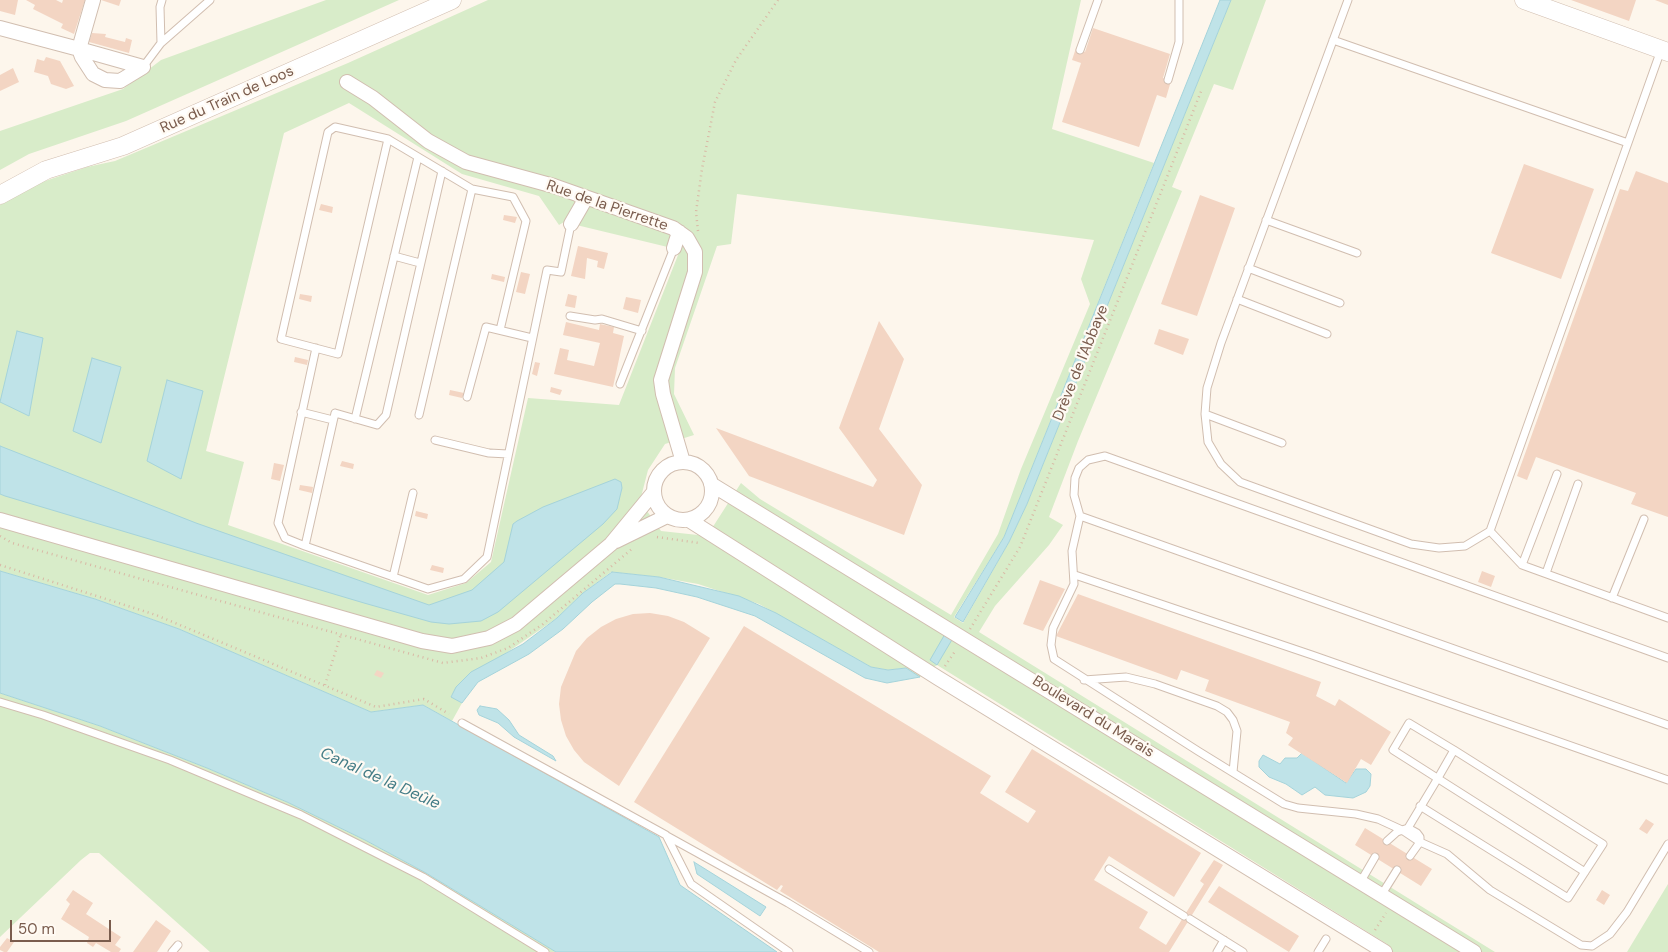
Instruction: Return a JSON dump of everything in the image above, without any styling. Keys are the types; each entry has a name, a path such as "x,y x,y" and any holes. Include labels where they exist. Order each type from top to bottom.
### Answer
{"street":[{"path":"93,0 79,48 89,70 105,80 120,81 143,67"},
{"name":"Rue du Train de Loos","path":"0,195 46,170 123,146 452,0"},
{"path":"1524,0 1665,51"},
{"path":"0,28 143,67"},
{"name":"Rue de la Pierrette","path":"347,82 373,98 428,141 466,162 554,186 673,228 688,238 695,252 695,272 661,380 662,394 684,462"},
{"path":"571,224 586,198"},
{"path":"674,248 679,232"},
{"path":"1,524 412,638 452,646 481,641 507,630 611,544 653,493 658,475 674,463 684,462 701,468 711,484 710,502 698,517 689,520 674,519 667,516 655,502 653,493"},
{"name":"Boulevard du Marais","path":"711,484 1474,952"},
{"path":"611,544 667,516"},
{"path":"689,520 938,678 1376,948"}],"lane":[{"path":"161,43 160,7 162,0"},
{"path":"143,67 161,43 210,0"},
{"path":"1080,50 1098,0"},
{"path":"1168,80 1179,42 1180,0"},
{"path":"1348,0 1248,268 1207,388 1205,414 1208,442 1221,464 1240,482 1411,544 1439,548 1465,546 1490,531 1628,143 1665,51"},
{"path":"1333,40 1628,143"},
{"path":"388,139 338,354 281,339 328,132 335,127 388,139 472,189 513,197 526,221 500,330"},
{"path":"356,419 418,157"},
{"path":"305,546 335,413 377,425 386,415 442,171"},
{"path":"419,415 472,189"},
{"path":"1266,220 1357,253"},
{"path":"316,348 278,523 285,538 428,589 464,579 486,557 547,270 561,272 571,224"},
{"path":"620,384 674,248"},
{"path":"394,256 420,263"},
{"path":"1248,268 1340,303"},
{"path":"1237,299 1327,334"},
{"path":"570,316 594,320 602,319 642,331"},
{"path":"467,397 486,327 532,338"},
{"path":"301,412 333,420"},
{"path":"1205,414 1282,443"},
{"path":"435,440 489,453 508,454"},
{"path":"1668,658 1105,456 1088,460 1079,468 1075,478 1074,495 1080,516 1072,551 1071,564 1075,576 1070,597 1052,628 1051,645 1054,659 1084,680 1284,804 1298,808 1356,814 1378,819 1405,829 1420,842 1447,854 1490,890 1567,938 1591,949 1610,934 1627,912 1668,844"},
{"path":"1522,565 1557,474"},
{"path":"1546,573 1578,484"},
{"path":"393,577 413,493"},
{"path":"1080,516 1668,725"},
{"path":"1612,598 1644,519"},
{"path":"1490,531 1522,565 1668,618"},
{"path":"1075,576 1312,655 1668,780"},
{"path":"1084,680 1126,677 1155,684 1217,706 1227,712 1234,720 1237,731 1233,772"},
{"path":"0,702 43,714 170,760 301,816 424,877 545,952"},
{"path":"462,723 788,903 868,952"},
{"path":"1420,806 1568,898 1585,872 1603,844 1410,724 1393,750 1585,872"},
{"path":"1387,841 1405,829 1454,750"},
{"path":"666,836 691,884 789,952"},
{"path":"1410,856 1420,842"},
{"path":"1361,881 1375,857"},
{"path":"1110,870 1243,952"},
{"path":"1388,898 1397,870"},
{"path":"1217,952 1224,940"},
{"path":"1318,952 1326,940"},
{"path":"172,952 178,945"}],"path":[{"path":"698,233 696,212 715,102 736,60 778,0"},
{"name":"Drève de l'Abbaye","path":"938,678 1020,547 1202,89"},
{"path":"0,536 12,543 443,663 481,658 508,648 543,624 636,546"},
{"path":"657,537 707,542"},
{"path":"0,565 156,615 376,707 424,700 450,714"},
{"path":"325,686 342,634"},
{"path":"1376,948 1388,898"}],"green space":[{"path":"326,0 399,0 126,121 29,154 0,170 0,131 123,89 161,60"},
{"path":"488,0 1081,0 1052,129 1154,163 1004,537 954,617 963,623 1009,542 1027,504 1231,0 1266,0 1233,90 1214,84 1172,187 1182,191 1078,441 1049,517 1063,525 1049,545 995,606 979,632 1495,952 1386,952 1387,944 937,665 920,677 906,668 888,670 871,667 759,604 698,584 659,577 611,572 583,593 557,618 499,658 451,696 462,703 452,721 423,705 371,712 179,629 95,599 0,571 0,205 33,185 87,167 115,161 348,63","holes":["349,103 462,174 539,196 559,225 564,222 680,250 619,405 528,398 491,562 466,583 428,595 228,525 244,462 206,451 284,133","737,194 1094,240 1081,279 1090,304 1021,469 998,534 951,615 760,499 741,483 707,536 661,531 640,501 648,470 665,444 694,435 674,394 675,368 717,246 731,244"]},
{"path":"0,693 100,726 287,802 365,840 426,873 556,952 210,952 99,853 90,853 81,860 0,937"},
{"path":"1668,884 1668,952 1627,952"}],"water":[{"path":"1220,0 1231,0 1027,504 1009,542 963,622 955,617 1004,537"},
{"path":"17,331 43,338 29,416 0,402"},
{"path":"92,358 121,367 101,443 73,431"},
{"path":"167,380 203,391 181,479 147,461"},
{"path":"0,446 196,523 429,605 472,590 504,562 513,524 517,521 543,507 615,479 621,482 622,488 617,509 603,524 498,612 481,621 449,624 431,622 364,603 5,496 0,494"},
{"name":"Canal de la Deûle","path":"0,571 95,599 179,629 371,712 423,705 659,837 680,885 777,952 556,952 426,873 365,840 287,802 100,726 0,693"},
{"path":"612,572 659,577 739,596 776,613 871,667 888,670 906,668 920,677 887,683 865,678 755,616 697,597 656,588 615,584 563,629 529,654 478,682 462,703 451,697 456,687 471,672 523,644 557,618 583,593"},
{"path":"945,634 953,638 937,665 930,660"},
{"path":"480,706 497,709 509,720 519,735 553,756 556,761 514,737 498,723 479,715 477,710"},
{"path":"1302,753 1346,783 1356,769 1366,769 1371,774 1370,786 1366,792 1353,798 1325,795 1315,787 1302,795 1286,784 1269,777 1259,767 1259,761 1263,755 1280,764 1285,758 1297,758"},
{"path":"694,862 766,907 760,916 697,874"}],"building":[{"path":"0,0 18,0 15,15 0,11"},
{"path":"26,0 56,0 62,3 63,0 85,0 74,34 61,28 63,24 33,9 35,5"},
{"path":"101,0 121,0 119,6"},
{"path":"1571,0 1636,0 1629,21"},
{"path":"1655,0 1668,0 1668,5"},
{"path":"1093,28 1170,54 1163,78 1171,81 1166,98 1157,95 1139,147 1062,122 1081,63 1072,60 1076,48 1085,52"},
{"path":"92,33 106,34 105,37 125,42 126,38 132,40 129,53 89,42"},
{"path":"46,57 60,61 74,86 66,89 51,84 48,76 34,72 37,59 44,61"},
{"path":"13,68 19,82 0,91 0,75"},
{"path":"1524,164 1594,189 1561,279 1491,253"},
{"path":"1636,171 1668,183 1668,517 1631,504 1636,493 1536,457 1527,480 1517,476 1620,189 1628,191"},
{"path":"1200,195 1235,208 1197,316 1161,304"},
{"path":"321,204 333,207 332,213 319,210"},
{"path":"504,215 517,217 515,223 503,220"},
{"path":"578,246 608,253 604,269 597,267 598,261 587,258 585,279 571,276"},
{"path":"521,272 530,274 525,294 516,292"},
{"path":"492,274 505,277 504,282 491,279"},
{"path":"300,294 312,296 311,302 299,299"},
{"path":"568,294 577,296 575,308 565,306"},
{"path":"626,297 641,300 638,313 623,309"},
{"path":"879,321 904,359 879,429 922,485 904,535 749,476 716,428 873,487 877,480 839,428"},
{"path":"566,322 599,330 600,324 614,327 613,333 624,336 613,387 554,374 560,348 569,350 567,360 594,366 600,343 563,335"},
{"path":"1159,329 1189,339 1183,355 1154,344"},
{"path":"295,357 308,360 307,365 294,362"},
{"path":"535,362 540,363 537,376 532,374"},
{"path":"551,387 562,390 560,395 550,392"},
{"path":"450,390 464,393 462,398 449,395"},
{"path":"342,461 354,464 353,469 340,466"},
{"path":"274,463 284,465 280,481 271,479"},
{"path":"300,485 313,487 312,493 299,490"},
{"path":"416,511 428,514 427,519 415,516"},
{"path":"432,565 444,568 443,573 430,570"},
{"path":"1482,571 1495,576 1491,587 1478,582"},
{"path":"1040,580 1065,589 1043,631 1023,624"},
{"path":"1078,594 1321,682 1316,696 1335,706 1339,699 1391,732 1371,765 1361,759 1347,783 1288,745 1293,738 1286,733 1290,722 1205,691 1209,680 1181,670 1177,680 1056,636"},
{"path":"650,613 668,616 684,622 710,638 619,786 584,762 574,750 566,736 561,720 559,704 561,687 576,651 587,638 601,627 616,619 633,614"},
{"path":"744,626 991,776 980,793 1028,823 1036,811 1005,792 1032,749 1201,853 1174,897 1109,856 1094,880 1148,912 1139,928 1166,945 1204,884 1200,881 1214,860 1223,865 1169,952 879,952 780,891 783,886 781,885 777,890 634,802"},
{"path":"377,670 384,673 381,678 374,675"},
{"path":"1646,819 1654,824 1647,834 1639,829"},
{"path":"1365,828 1432,869 1421,886 1355,845"},
{"path":"1219,886 1299,936 1289,952 1208,902"},
{"path":"73,890 93,903 86,914 121,937 115,945 121,949 119,952 111,952 96,943 93,947 87,943 89,937 61,919 70,904 66,900"},
{"path":"1602,890 1610,895 1604,905 1596,900"},
{"path":"156,920 171,931 157,952 133,952"},
{"path":"7,938 14,942 7,952 4,952 0,950 0,947"}]}
